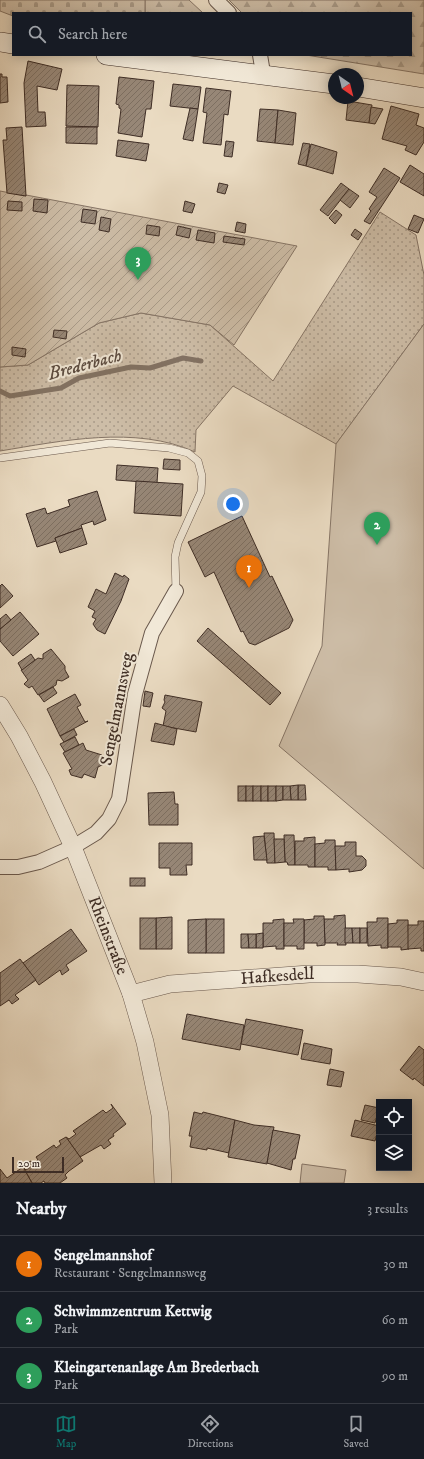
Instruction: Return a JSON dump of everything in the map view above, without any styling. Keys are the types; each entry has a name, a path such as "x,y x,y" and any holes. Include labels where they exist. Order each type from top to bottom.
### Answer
{"main road":[{"path":"0,42 12,44"},
{"path":"123,56 261,64 328,82"},
{"path":"364,88 424,98"}],"street":[{"path":"216,0 228,12"},
{"name":"Sengelmannsweg","path":"0,867 18,867 39,862 73,847 96,833 109,819 119,799 135,694 152,633 176,591"},
{"name":"Rheinstraße","path":"0,706 19,736 43,782 73,847 131,994 145,1042 160,1115 163,1183"},
{"name":"Hafkesdell","path":"131,994 170,984 309,974 358,974 401,977 424,982"}],"lane":[{"name":"Sengelmannsweg","path":"0,458 110,443 169,448 188,453 198,461 202,476 201,492 178,543 175,557 176,591"}],"green space":[{"path":"0,0 145,0 145,12 12,12 12,16 0,11"},
{"path":"145,0 189,0 202,12 145,12"},
{"path":"229,0 424,0 424,74 312,56 412,56 412,12 241,12"},
{"path":"0,191 297,246 234,345 210,325 141,313 99,323 28,365 0,367"},
{"path":"380,212 416,235 424,275 424,324 336,444 233,386 196,430 195,452 172,444 148,439 123,437 73,440 0,451 0,367 28,365 99,323 141,313 210,325 273,381"},
{"path":"424,324 424,869 279,746 322,646 336,444"},
{"path":"302,1164 346,1170 344,1183 300,1183"}],"building":[{"path":"28,61 62,69 57,90 37,86 38,112 45,112 46,126 26,127 24,83"},
{"path":"0,74 2,74 2,77 7,77 8,102 0,103"},
{"path":"119,77 154,81 151,109 146,109 142,137 118,133 121,109 119,108 119,105 116,104"},
{"path":"173,84 201,87 198,109 170,106"},
{"path":"67,85 99,86 98,127 66,126"},
{"path":"206,88 231,91 228,115 224,114 221,145 203,143 207,113 203,112"},
{"path":"348,104 372,105 369,123 346,120"},
{"path":"391,106 419,114 416,125 424,128 424,142 416,155 405,150 407,146 382,139"},
{"path":"371,107 383,109 375,124 369,123"},
{"path":"190,108 198,109 193,141 183,139"},
{"path":"260,109 278,110 275,143 257,141"},
{"path":"278,110 296,113 293,145 275,143"},
{"path":"22,127 26,196 7,193 3,140 7,140 6,128"},
{"path":"66,127 97,127 97,144 66,143"},
{"path":"118,140 149,144 146,161 116,156"},
{"path":"226,141 234,142 232,157 224,156"},
{"path":"303,143 310,144 306,166 298,164"},
{"path":"311,144 337,152 333,174 306,166"},
{"path":"410,165 424,174 424,196 400,182"},
{"path":"384,168 400,178 370,224 364,221 371,211 369,209 377,197 369,192"},
{"path":"219,183 228,185 225,194 217,192"},
{"path":"341,183 349,189 328,216 320,210"},
{"path":"349,189 359,196 350,208 340,200"},
{"path":"34,199 48,200 47,213 33,211"},
{"path":"8,201 22,202 22,211 7,210"},
{"path":"185,201 195,204 192,213 183,211"},
{"path":"83,209 97,211 95,224 81,222"},
{"path":"336,210 342,215 335,224 329,218"},
{"path":"414,215 424,219 418,233 408,229"},
{"path":"101,217 111,219 109,232 99,230"},
{"path":"237,222 246,224 245,233 235,231"},
{"path":"147,225 160,227 159,236 146,234"},
{"path":"178,226 191,229 189,238 176,235"},
{"path":"355,229 362,234 358,240 351,235"},
{"path":"198,230 215,233 214,243 196,240"},
{"path":"224,236 245,239 244,245 223,242"},
{"path":"54,330 67,331 66,339 53,337"},
{"path":"12,347 26,349 25,357 12,355"},
{"path":"164,459 180,460 180,470 163,469"},
{"path":"117,465 158,468 157,483 116,480"},
{"path":"136,481 183,484 181,516 134,513"},
{"path":"97,491 106,520 94,525 93,521 81,525 82,528 55,538 56,541 37,547 26,514 45,508 47,514 70,506 68,500"},
{"path":"242,516 270,577 272,576 293,620 289,628 255,645 249,643 243,631 241,632 214,572 205,577 188,542"},
{"path":"82,528 87,544 60,553 55,538"},
{"path":"115,573 123,577 124,575 129,579 121,601 105,634 97,630 93,624 96,619 92,617 95,611 88,607 96,589 106,594"},
{"path":"2,584 13,596 0,608 0,586"},
{"path":"20,612 39,634 13,656 0,641 0,629"},
{"path":"6,614 11,620 0,629 0,619"},
{"path":"208,628 281,693 270,705 197,641"},
{"path":"51,649 65,666 65,670 69,677 62,681 57,680 56,685 38,695 32,686 29,688 24,684 28,680 21,670 38,658 43,659 43,654"},
{"path":"31,654 35,660 22,670 18,663"},
{"path":"53,687 57,693 44,702 39,695"},
{"path":"145,691 153,693 150,707 143,706"},
{"path":"75,694 81,705 77,707 85,722 88,721 60,736 47,709"},
{"path":"165,695 202,702 196,732 163,726 166,711 162,708 165,702"},
{"path":"155,723 177,729 174,745 151,741"},
{"path":"74,729 77,735 64,742 60,736"},
{"path":"75,737 79,745 65,752 60,744"},
{"path":"83,743 86,750 102,755 106,763 98,767 95,778 84,774 82,778 71,775 69,770 72,769 63,753"},
{"path":"298,785 305,785 306,800 298,800"},
{"path":"298,785 298,800 291,800 290,786"},
{"path":"238,786 246,786 246,801 238,801"},
{"path":"246,786 253,786 253,801 246,801"},
{"path":"253,786 261,786 261,801 253,801"},
{"path":"261,786 268,786 268,801 261,801"},
{"path":"268,786 276,786 276,801 268,801"},
{"path":"276,786 283,786 283,800 276,801"},
{"path":"283,786 290,786 291,800 283,800"},
{"path":"174,792 175,804 178,804 178,825 149,825 148,793"},
{"path":"264,833 274,833 275,863 267,863"},
{"path":"284,835 294,835 295,865 288,865 287,862 285,862"},
{"path":"264,836 267,860 254,860 253,837"},
{"path":"315,837 315,867 308,867 308,865 295,865 295,841 304,841 304,838"},
{"path":"274,839 284,839 285,862 275,863"},
{"path":"325,840 335,840 336,870 328,870 328,867 315,867 315,844 325,843"},
{"path":"345,842 356,842 356,856 362,856 366,860 366,866 362,870 349,872 349,869 336,870 335,846 345,846"},
{"path":"159,843 192,843 192,865 186,865 187,875 170,875 170,868 159,868"},
{"path":"130,878 145,878 145,886 130,886"},
{"path":"345,915 346,945 337,945 338,943 325,943 324,919 334,919 334,916"},
{"path":"314,916 324,916 325,945 317,946 317,943 304,943 304,920 314,919"},
{"path":"172,917 172,949 156,949 156,918"},
{"path":"140,918 156,918 156,949 140,949"},
{"path":"377,918 388,918 388,948 381,948 381,945 368,946 367,922 377,922"},
{"path":"206,919 224,919 224,953 206,953"},
{"path":"206,919 206,953 188,953 188,920"},
{"path":"284,919 284,949 276,949 276,946 263,947 263,923 273,923 273,920"},
{"path":"293,919 304,919 304,949 297,949 297,946 284,946 284,923 294,923"},
{"path":"397,920 408,920 409,949 401,950 401,947 388,947 388,924 397,923"},
{"path":"418,921 424,921 424,951 421,951 421,948 408,949 408,925 418,925"},
{"path":"345,928 352,928 353,943 345,943"},
{"path":"352,928 360,928 360,943 353,943"},
{"path":"360,928 367,928 367,943 360,943"},
{"path":"71,929 87,951 66,965 69,970 62,975 60,970 39,985 23,963"},
{"path":"263,933 263,948 256,948 256,934"},
{"path":"241,934 248,934 249,948 241,948"},
{"path":"248,934 256,934 256,948 249,948"},
{"path":"20,959 36,980 15,995 19,999 12,1004 9,1000 0,1006 0,973"},
{"path":"187,1014 244,1025 240,1050 182,1039"},
{"path":"246,1019 303,1030 298,1055 241,1044"},
{"path":"304,1043 332,1049 330,1064 301,1059"},
{"path":"419,1046 424,1050 424,1086 400,1070"},
{"path":"330,1069 344,1072 341,1087 327,1085"},
{"path":"111,1104 126,1124 108,1140 111,1144 104,1149 101,1145 80,1157 66,1137 69,1139 76,1134 73,1131 103,1110 106,1113 113,1108"},
{"path":"365,1105 376,1107 375,1123 361,1120"},
{"path":"194,1112 202,1114 203,1112 235,1120 229,1153 207,1148 207,1150 190,1147 192,1136 189,1136"},
{"path":"235,1120 254,1125 274,1127 267,1164 228,1157"},
{"path":"355,1120 376,1125 375,1141 351,1136"},
{"path":"273,1130 300,1135 291,1170 267,1163"},
{"path":"66,1137 83,1161 69,1171 65,1175 67,1178 60,1183 45,1183 44,1181 41,1183 32,1183 23,1167 26,1170 32,1166 29,1162 31,1161 33,1164 38,1160 36,1157 54,1145 56,1148 61,1144 59,1141"},
{"path":"23,1167 32,1183 0,1183 0,1169 7,1178"}],"waterway":[{"name":"Brederbach","path":"0,391 10,396 61,388 79,378 131,367 150,368 183,358 201,361"}],"place":[{"name":"Kleingartenanlage Am Brederbach","path":"138,280"},
{"name":"Schwimmzentrum Kettwig","path":"377,545"},
{"name":"Sengelmannshof","path":"249,588"}]}
